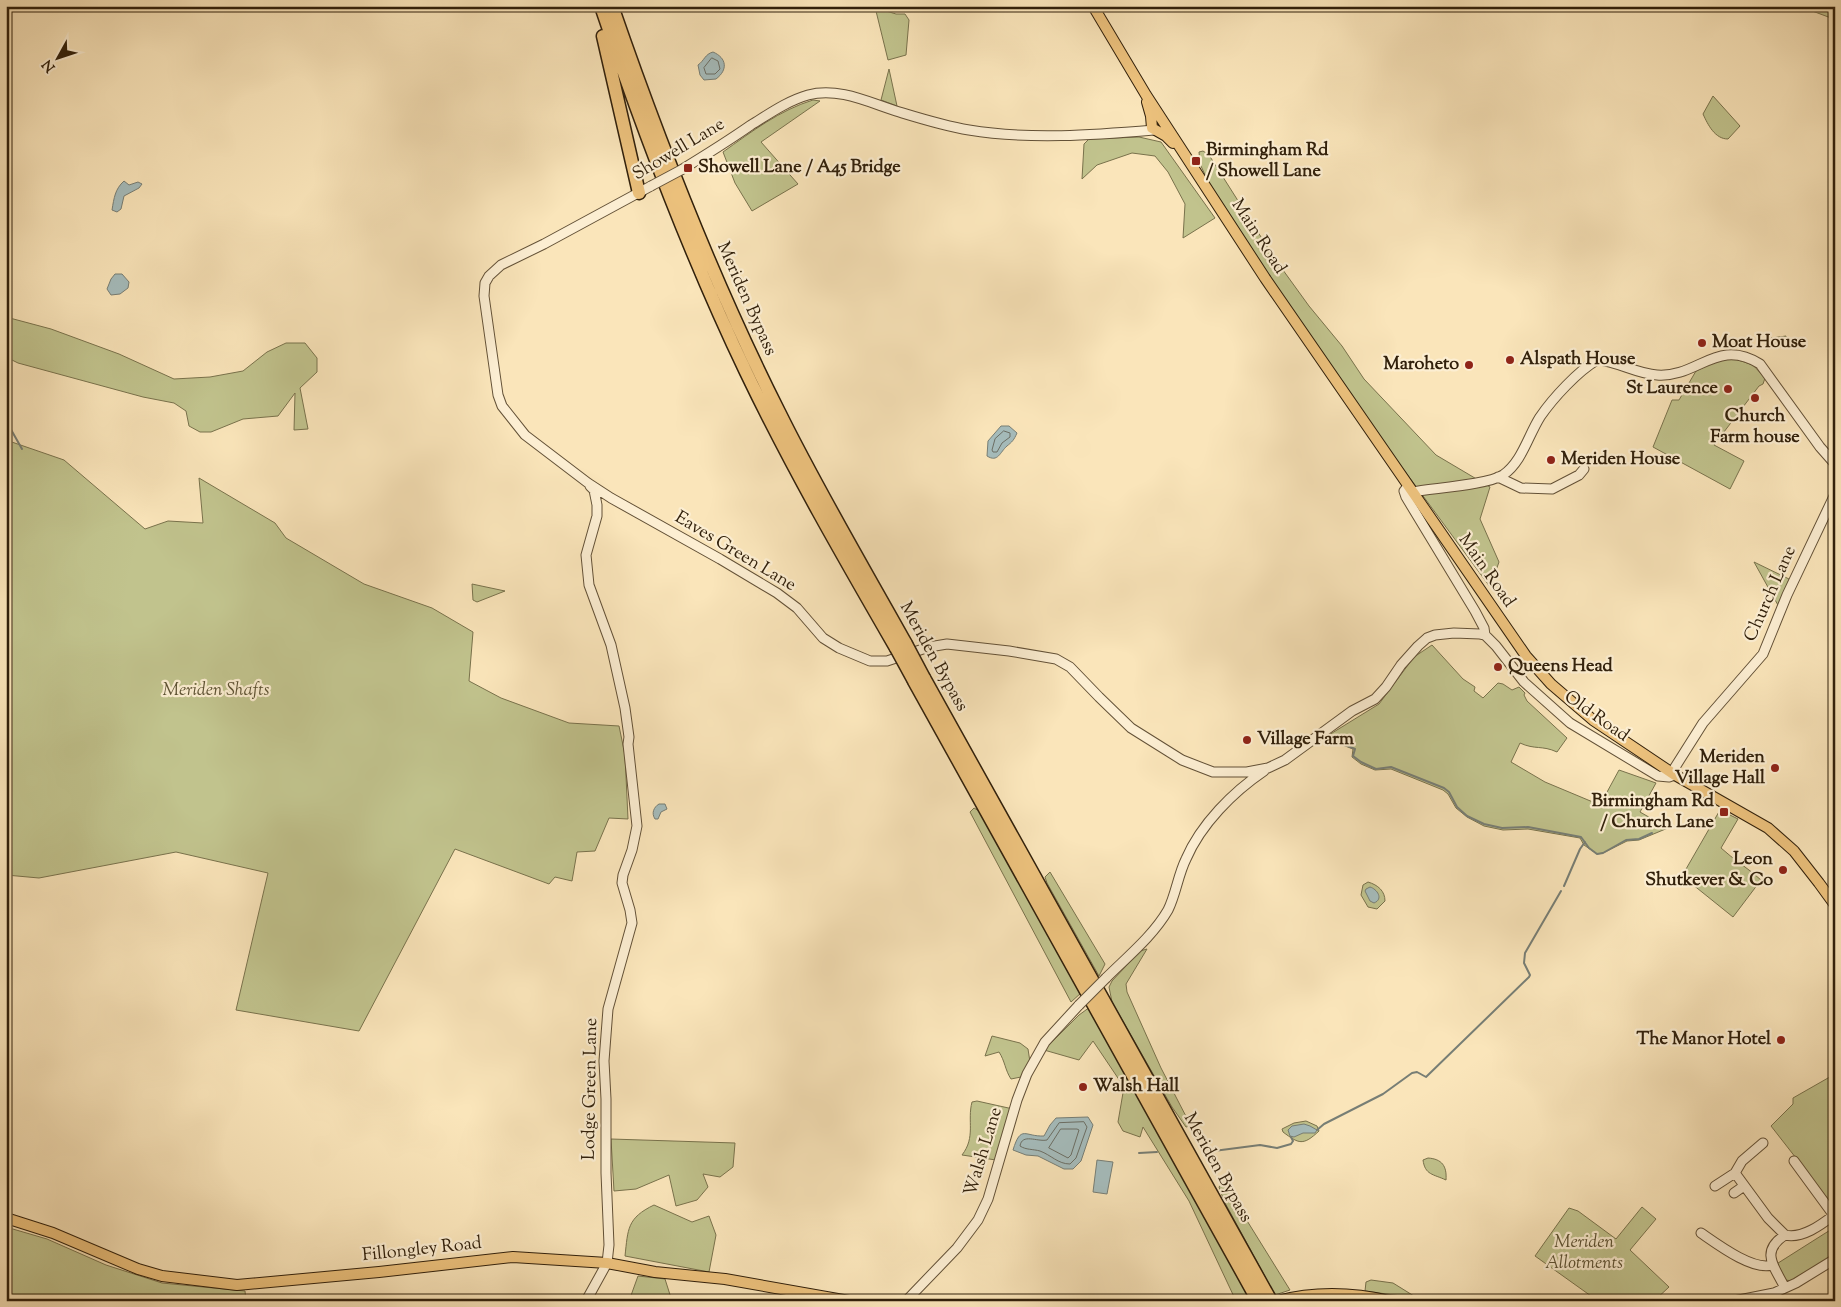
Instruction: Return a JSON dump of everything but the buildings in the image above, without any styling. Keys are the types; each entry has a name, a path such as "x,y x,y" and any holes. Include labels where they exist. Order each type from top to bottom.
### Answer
{"highway":[{"path":"601,6 602,28 639,193"},
{"name":"Meriden Bypass","path":"601,6 641,123 680,223 746,372 787,452 901,646"},
{"name":"Meriden Bypass","path":"612,6 662,145 698,236 779,413 919,680 1258,1301"},
{"name":"Meriden Bypass","path":"919,680 1276,1300"}],"main road":[{"path":"1093,6 1132,72 1157,125"},
{"name":"Main Road","path":"1157,125 1196,171 1301,332 1512,637 1551,684 1593,720 1673,774 1765,826 1794,851 1835,905"},
{"name":"Fillongley Road","path":"6,1218 53,1233 138,1269 162,1276 237,1285 513,1257 607,1263 655,1272 725,1279 849,1301"},
{"path":"1276,1300 1336,1293 1362,1295 1390,1301"}],"street":[{"name":"Showell Lane","path":"588,483 525,434 502,406 496,380 484,285 489,276 501,265 681,170 773,111 795,100 815,94 834,93 852,96 936,122 968,130 1000,134 1043,135 1139,132 1157,125"},
{"path":"1410,489 1487,481 1498,477 1510,469 1517,461 1537,424 1553,401 1587,367 1597,360 1656,375 1671,375 1713,358 1730,354 1748,357 1760,364 1820,447 1835,464"},
{"path":"1498,477 1521,488 1552,489 1579,475 1584,469"},
{"path":"588,483 594,490 597,505 611,498"},
{"name":"Eaves Green Lane","path":"588,483 777,593 797,608 823,638 839,648 870,661 886,661 929,647 948,644 1056,659 1070,666 1131,728 1182,760 1213,772 1247,772 1268,768 1285,760 1352,711 1375,699 1386,687 1400,665 1428,638 1435,635 1454,633 1485,635"},
{"name":"Old Road","path":"1410,489 1404,491 1406,497 1475,611 1484,628 1485,635 1524,682 1570,723 1658,776 1669,777 1673,774"},
{"name":"Church Lane","path":"1673,774 1703,723 1763,654 1787,596 1835,494"},
{"name":"Lodge Green Lane","path":"597,505 597,516 586,555 589,585 610,645 625,708 637,826 622,883 632,922 612,990 606,1022 604,1061 606,1172 609,1216 607,1263"},
{"path":"1247,772 1248,781 1268,768"},
{"name":"Walsh Lane","path":"906,1301 957,1248 978,1220 988,1199 1026,1074 1045,1042 1154,930 1168,909 1186,859 1198,838 1223,806 1248,781"},
{"path":"1715,1186 1735,1173 1742,1161 1763,1143"},
{"path":"1735,1173 1768,1218 1785,1235 1792,1236 1801,1234 1834,1216 1794,1161"},
{"path":"1734,1193 1744,1186"},
{"path":"1700,1233 1752,1263 1766,1267 1772,1265"},
{"path":"1785,1235 1776,1241 1770,1256 1772,1265 1785,1288"},
{"path":"1712,1252 1718,1244"},
{"path":"1734,1301 1764,1298 1835,1259"},
{"path":"586,1301 607,1263"}],"green space":[{"path":"1799,6 1835,6 1835,7 1831,18"},
{"path":"883,10 896,14 905,14 909,20 906,55 888,60 876,11"},
{"path":"889,69 897,106 881,100"},
{"path":"1713,96 1740,126 1728,139 1719,137 1716,134 1703,114"},
{"path":"813,100 820,101 761,142 798,184 752,211 735,183 723,152 777,116"},
{"path":"1139,137 1161,142 1215,218 1183,238 1185,204 1168,172 1155,156 1132,153 1097,165 1082,179 1084,144 1089,139"},
{"path":"1203,151 1209,155 1275,259 1309,306 1342,346 1364,379 1436,455 1490,487 1480,519 1499,562 1490,587 1379,436 1256,257 1209,183 1200,164 1199,152"},
{"path":"6,317 51,329 119,354 174,379 210,377 243,371 267,352 286,343 305,343 317,358 317,372 300,388 308,429 294,430 295,393 278,416 243,419 211,432 200,432 189,426 186,411 174,403 143,397 18,363 6,357"},
{"path":"1786,336 1788,346 1766,349 1765,339"},
{"path":"1732,358 1753,365 1765,378 1763,384 1759,386 1714,445 1744,461 1730,489 1653,447 1672,400 1679,400 1696,371 1716,361"},
{"name":"Meriden Shafts","path":"6,440 64,460 145,529 168,521 203,523 199,478 275,523 286,538 364,584 432,608 473,632 469,681 501,698 569,723 619,726 625,755 628,819 609,818 595,851 577,852 572,881 555,877 549,884 455,849 359,1031 236,1010 268,873 176,852 39,878 6,875"},
{"path":"1754,562 1789,579 1779,607"},
{"path":"472,584 505,591 477,602 473,600"},
{"path":"1432,645 1463,679 1475,687 1474,691 1483,698 1498,683 1512,690 1519,687 1525,693 1527,701 1567,738 1557,752 1520,743 1511,762 1545,782 1600,805 1619,770 1656,783 1640,812 1668,828 1639,840 1627,841 1597,854 1584,845 1580,838 1528,829 1503,830 1484,826 1467,817 1456,808 1448,794 1443,790 1391,769 1375,770 1361,764 1352,757 1353,749 1324,738 1379,704 1414,657"},
{"path":"974,808 981,812 1081,993 1071,1002 970,812"},
{"path":"1720,810 1738,819 1721,848 1761,880 1733,917 1682,876"},
{"path":"1050,872 1105,964 1099,976 1047,883 1045,877"},
{"path":"1368,882 1378,887 1384,894 1385,901 1377,909 1368,907 1361,895 1363,885"},
{"path":"1147,949 1126,984 1127,992 1161,1068 1191,1126 1186,1127 1172,1107 1112,1002 1109,987 1112,981 1140,951"},
{"path":"1090,1007 1252,1298 1236,1301 1189,1201 1143,1127 1140,1137 1123,1131 1118,1122 1124,1087 1093,1041 1079,1060 1044,1050 1079,1015"},
{"path":"992,1036 1020,1043 1028,1049 1030,1062 1021,1077 1011,1079 999,1052 985,1056"},
{"path":"1835,1074 1835,1208 1771,1126 1793,1104 1793,1098"},
{"path":"977,1101 1013,1109 996,1160 962,1155 969,1142 972,1102"},
{"path":"1306,1121 1317,1126 1319,1131 1305,1141 1297,1141 1283,1132 1282,1129 1294,1123"},
{"path":"611,1139 735,1143 733,1167 720,1177 703,1174 708,1187 697,1200 676,1206 669,1175 636,1189 614,1191"},
{"path":"1428,1158 1443,1164 1446,1171 1446,1180 1426,1169 1423,1160"},
{"path":"1223,1182 1290,1290 1275,1295 1224,1201 1219,1187"},
{"path":"654,1205 692,1222 709,1216 716,1235 709,1272 625,1256 630,1225 638,1215"},
{"name":"Meriden Allotments","path":"1642,1207 1656,1219 1630,1250 1669,1287 1654,1301 1598,1301 1535,1256 1569,1208 1578,1211 1616,1239"},
{"path":"6,1227 47,1239 106,1265 162,1283 245,1291 246,1301 6,1301"},
{"path":"1835,1227 1835,1256 1793,1281 1785,1280 1775,1265"},
{"path":"638,1276 665,1279 672,1301 629,1301"},
{"path":"1371,1280 1393,1283 1422,1301 1412,1301 1401,1296 1365,1291 1366,1282"}],"water":[{"path":"713,52 721,57 723,61 723,72 716,79 704,80 700,75 698,65 708,54"},
{"path":"124,181 129,185 138,182 142,184 139,188 124,196 121,209 117,212 112,210 114,198"},
{"path":"115,274 122,274 129,282 128,288 120,294 111,295 107,289"},
{"path":"1001,426 1009,426 1017,433 1013,441 998,456 991,458 987,456 988,441"},
{"path":"659,804 665,804 667,809 661,812 658,819 655,819 653,815 654,810"},
{"path":"1370,887 1375,890 1379,897 1374,903 1370,901 1365,891"},
{"path":"1088,1117 1093,1125 1081,1161 1073,1169 1064,1169 1038,1156 1026,1155 1013,1150 1021,1134 1044,1136 1056,1118"},
{"path":"1304,1124 1317,1130 1315,1133 1290,1136 1288,1130 1292,1126"},
{"path":"1097,1160 1113,1162 1107,1194 1093,1192"}],"waterway":[{"path":"9,426 22,449"},
{"path":"1327,737 1355,749 1353,756 1376,769 1391,767 1444,788 1449,792 1457,807 1467,816 1484,824 1502,828 1528,827 1581,837 1589,848 1597,854 1603,853 1626,840 1639,839 1652,833"},
{"path":"1564,886 1585,842"},
{"path":"1317,1130 1324,1124 1383,1094 1412,1073 1417,1072 1426,1077 1529,977 1530,975 1524,963 1525,953 1561,891"},
{"path":"1206,1152 1260,1145 1277,1148 1291,1144 1293,1141 1291,1137"},
{"path":"1139,1153 1157,1152"}],"place":[{"name":"Birmingham Rd / Showell Lane","path":"1196,161"},
{"name":"Showell Lane / A45 Bridge","path":"688,168"},
{"name":"Moat House","path":"1702,343"},
{"name":"Alspath House","path":"1510,360"},
{"name":"Maroheto","path":"1469,365"},
{"name":"St Laurence","path":"1728,389"},
{"name":"Church Farm house","path":"1755,398"},
{"name":"Meriden House","path":"1551,460"},
{"name":"Queens Head","path":"1498,667"},
{"name":"Village Farm","path":"1247,740"},
{"name":"Meriden Village Hall","path":"1775,768"},
{"name":"Birmingham Rd / Church Lane","path":"1724,812"},
{"name":"Leon Shutkever & Co","path":"1783,870"},
{"name":"The Manor Hotel","path":"1781,1040"},
{"name":"Walsh Hall","path":"1083,1087"}]}
